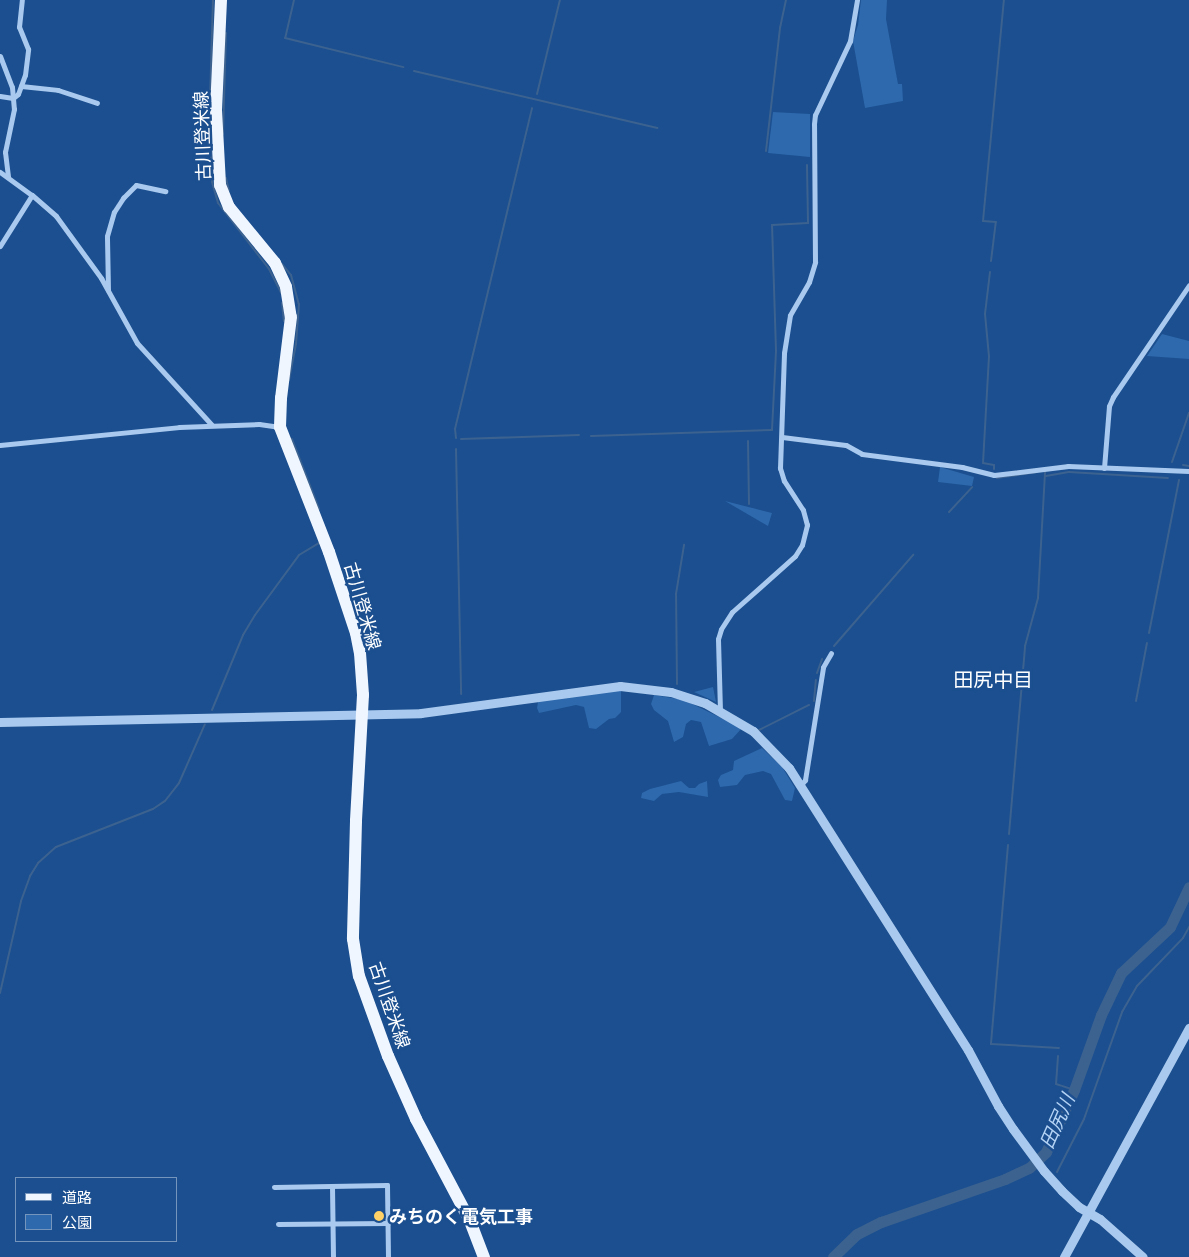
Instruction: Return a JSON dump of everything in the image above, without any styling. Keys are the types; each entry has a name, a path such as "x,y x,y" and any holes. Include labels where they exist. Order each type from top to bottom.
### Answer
{"main road":[{"name":"古川登米線","path":"220,0 216,110 220,185 223,197 236,218 282,274 289,300 291,317 281,398 280,427 329,552 356,633 363,674 353,939 359,976 388,1056 416,1119 470,1221 484,1257"}],"street":[{"path":"0,96 13,98 18,94 29,60 28,49 19,27 22,0"},
{"path":"720,711 718,638 722,629 732,612 795,556 802,545 806,526 803,510 781,475 784,353 790,316 810,282 815,262 815,115 850,42 857,0"},
{"path":"0,56 12,87 13,98 12,117 5,152 8,177"},
{"path":"21,86 58,90 97,103"},
{"path":"0,172 32,195 56,216 102,278 136,343 212,426"},
{"path":"108,290 108,236 114,212 122,198 136,186 165,191"},
{"path":"0,246 32,195"},
{"path":"1104,468 1109,406 1113,397 1189,285"},
{"path":"0,445 212,426 259,424 280,427"},
{"path":"782,437 846,444 862,454 962,467 994,475 1068,466 1189,471"},
{"path":"800,786 805,780 822,667 831,653"},
{"path":"0,722 431,712 620,686 653,688 688,696 720,711 759,737 778,755 800,786 968,1050 998,1106 1044,1171 1079,1207 1100,1220 1143,1257"},
{"path":"1064,1257 1189,1028"},
{"path":"274,1187 387,1185 388,1257"},
{"path":"332,1186 333,1257"},
{"path":"278,1224 388,1223"}],"green space":[{"path":"861,0 887,0 886,19 898,84 902,84 903,101 865,108 853,41 858,25"},
{"path":"773,112 810,114 810,157 768,153"},
{"path":"1162,334 1189,341 1189,359 1147,356"},
{"path":"940,467 974,477 972,486 938,482"},
{"path":"725,501 772,513 768,526"},
{"path":"713,687 716,702 694,692"},
{"path":"621,690 621,712 615,718 609,719 596,729 589,728 584,707 576,705 539,713 537,708 538,702 546,698"},
{"path":"654,695 684,700 742,728 732,739 709,746 701,722 691,720 686,724 683,737 674,742 668,721 654,710 651,704"},
{"path":"762,748 782,767 795,788 792,801 785,800 771,774 763,771 745,775 737,785 720,787 718,780 721,775 733,770 734,761"},
{"path":"681,781 689,788 695,788 707,781 708,797 679,792 662,794 654,801 641,798 642,793 650,789"}],"waterway":[{"path":"210,100 213,0"},
{"path":"294,0 285,38 403,67"},
{"path":"537,94 560,0"},
{"path":"766,151 780,28 786,0"},
{"path":"991,261 996,222 983,221 1004,0"},
{"path":"223,134 226,33"},
{"path":"414,71 657,128"},
{"path":"456,438 455,429 532,108"},
{"path":"210,115 212,182 218,203 269,269 281,293"},
{"path":"591,436 772,430 776,351 772,225 808,223 807,165"},
{"path":"226,178 229,191"},
{"path":"282,264 291,275 299,304 296,344 289,380"},
{"path":"990,272 985,314 989,356 983,463 994,465 994,469"},
{"path":"282,303 284,321"},
{"path":"1172,462 1189,413"},
{"path":"461,439 579,435"},
{"path":"292,439 319,509"},
{"path":"748,441 749,504"},
{"path":"456,449 461,694"},
{"path":"1183,465 1189,466"},
{"path":"1009,834 1025,646 1038,598 1045,471"},
{"path":"997,477 1038,472"},
{"path":"1046,476 1069,472 1168,478"},
{"path":"1149,633 1179,480"},
{"path":"949,512 972,487"},
{"path":"212,710 243,635 255,615 299,555 321,542"},
{"path":"677,684 676,594 684,545"},
{"path":"834,646 913,555"},
{"path":"1136,701 1147,643"},
{"path":"817,673 822,659"},
{"path":"814,701 816,680"},
{"path":"759,730 809,705"},
{"path":"0,993 21,901 30,876 38,863 56,847 153,809 165,801 179,783 205,724"},
{"path":"1008,845 991,1044 1059,1048"},
{"name":"田尻川","path":"833,1257 857,1234 881,1222 1005,1179 1029,1168 1046,1152 1074,1090 1101,1015 1121,973 1170,927 1189,887"},
{"path":"1057,1172 1084,1119 1122,1012 1137,986 1183,938 1189,927"},
{"path":"1058,1056 1056,1084 1074,1090"}],"place":[{"name":"みちのく電気工事","path":"379,1216"}],"district":[{"name":"田尻中目","path":"993,679"}]}
